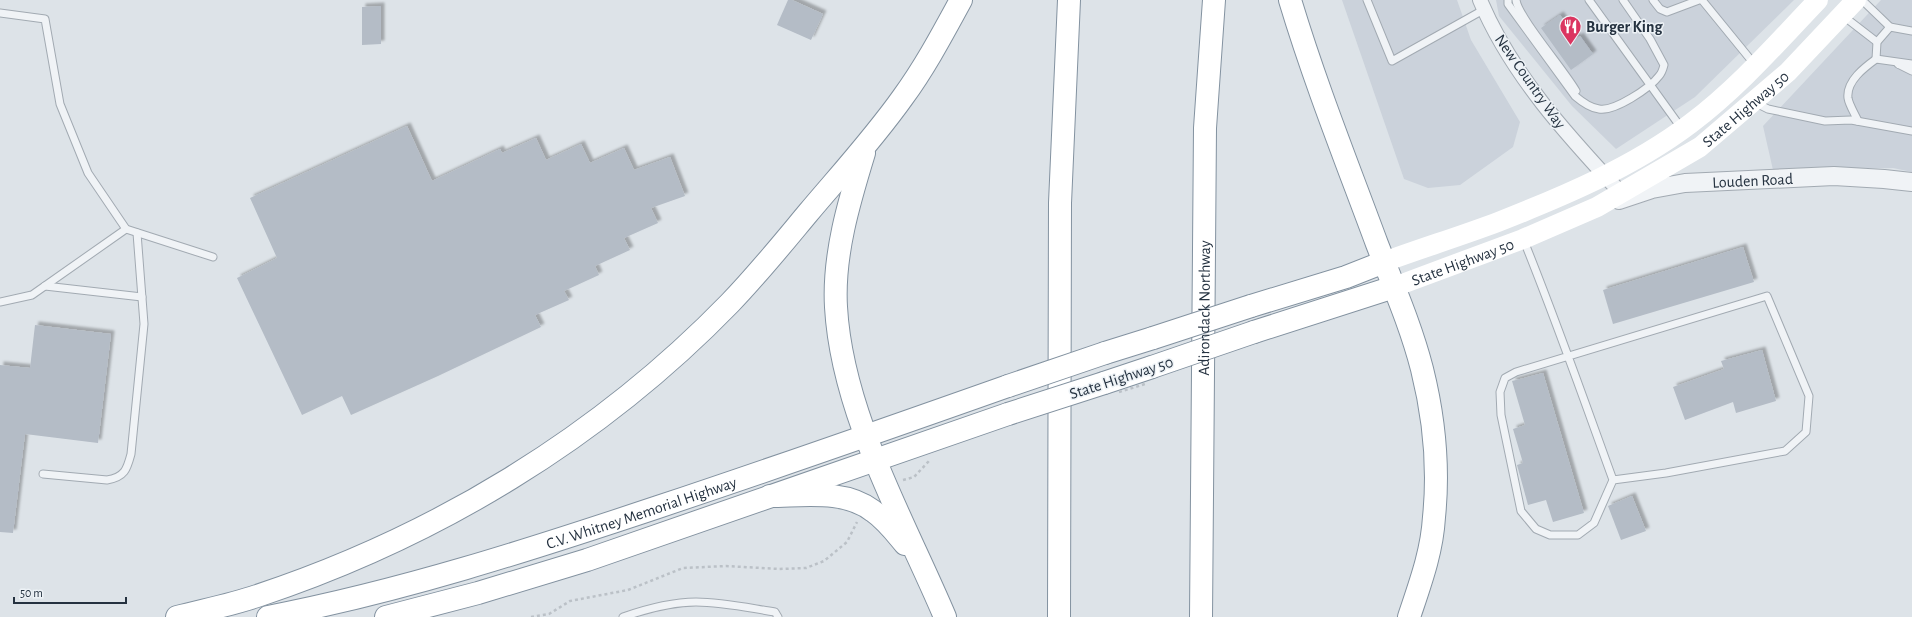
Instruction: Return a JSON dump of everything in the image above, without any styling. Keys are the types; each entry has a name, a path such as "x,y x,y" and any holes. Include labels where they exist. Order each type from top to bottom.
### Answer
{"highway":[{"path":"177,617 254,597 309,578 386,544 461,508 536,463 580,434 650,378 731,302 866,144 903,97 939,40 961,0"},
{"path":"1059,617 1060,202 1069,0"},
{"name":"Adirondack Northway","path":"1201,617 1205,128 1214,0"},
{"path":"1290,0 1309,60 1394,287 1422,368 1432,417 1436,499 1432,537 1421,580 1409,617"},
{"path":"866,144 848,206 837,272 836,307 840,341 852,395 865,437 945,617"},
{"name":"State Highway 50","path":"1008,386 1251,306 1346,277 1384,262"},
{"name":"State Highway 50","path":"1008,414 1109,388 1151,375 1254,332 1394,287"},
{"name":"C.V. Whitney Memorial Highway","path":"268,617 338,603 471,568 865,437 1008,386"},
{"name":"C.V. Whitney Memorial Highway","path":"386,617 587,560 1008,414"},
{"path":"770,496 839,497 872,509 884,519 923,565"}],"main road":[{"name":"State Highway 50","path":"1384,262 1498,222 1604,175 1660,144 1682,129 1742,80 1818,0"},
{"name":"State Highway 50","path":"1394,287 1486,251 1523,239 1597,207 1700,147 1788,72 1856,0"}],"street":[{"name":"New Country Way","path":"1482,5 1513,61 1545,107 1621,193"},
{"name":"Louden Road","path":"1597,207 1652,189 1686,183 1834,176 1912,182"}],"lane":[{"path":"1367,0 1392,61 1482,5"},
{"path":"1508,0 1508,4 1570,90 1582,102 1599,109 1611,109 1650,86 1660,75 1664,65 1650,39 1623,0"},
{"path":"1516,0 1529,24 1568,77 1582,102"},
{"path":"1589,0 1682,129"},
{"path":"1653,0 1660,9 1667,12 1699,0"},
{"path":"1702,0 1756,66"},
{"path":"1862,0 1890,27 1912,31"},
{"path":"0,13 45,19 60,104 88,173 126,229 212,257"},
{"path":"1842,15 1877,42"},
{"path":"1876,59 1877,42 1890,27"},
{"path":"1858,121 1848,98 1852,83 1862,69 1876,59 1912,64"},
{"path":"1891,61 1912,71"},
{"path":"1754,102 1768,109 1825,121 1858,121 1912,131"},
{"path":"0,302 32,295 126,229"},
{"path":"43,474 107,480 117,478 127,469 131,454 144,324 137,233"},
{"path":"1523,239 1553,312 1569,357 1613,480 1594,523 1578,535 1550,535 1536,528 1521,511 1501,415 1500,392 1505,378 1516,372 1569,357 1767,296 1809,396 1806,432 1785,451 1666,473 1613,480"},
{"path":"45,286 142,296"},
{"path":"623,617 652,607 695,602 775,612 778,617"}],"path":[{"path":"1109,388 1151,375"},
{"path":"886,483 914,477 934,456"},
{"path":"531,617 549,614 570,601 628,590 683,568 726,566 779,569 806,568 824,561 847,542 863,505"}],"shaded area":[{"path":"1342,0 1457,0 1471,40 1520,122 1513,147 1460,185 1428,188 1404,179"},
{"path":"1496,0 1794,0 1695,97 1616,149 1572,106 1499,16"},
{"path":"1881,0 1912,0 1912,172 1893,168 1773,170 1763,126"}],"building":[{"path":"788,0 792,0 823,14 811,40 777,25"},
{"path":"381,6 381,44 362,45 362,7"},
{"name":"Burger King","path":"1560,15 1577,38 1580,36 1593,54 1571,70 1541,28"},
{"path":"407,126 432,181 500,149 502,153 536,138 546,160 581,144 590,163 624,148 634,170 670,157 685,196 651,208 658,223 624,238 630,250 595,266 599,275 564,291 569,300 535,315 541,327 351,415 342,396 302,415 237,278 277,258 250,198"},
{"path":"1743,247 1754,282 1613,324 1603,290"},
{"path":"35,325 111,334 98,443 25,434 13,533 0,532 0,365 30,368"},
{"path":"1762,350 1776,401 1736,413 1733,402 1685,420 1673,387 1724,369 1721,361"},
{"path":"1543,373 1584,513 1553,522 1546,500 1528,505 1517,465 1523,463 1513,429 1525,425 1512,381"},
{"path":"1632,496 1646,531 1621,540 1608,506"}],"place":[{"name":"Burger King","path":"1570,46"}]}
